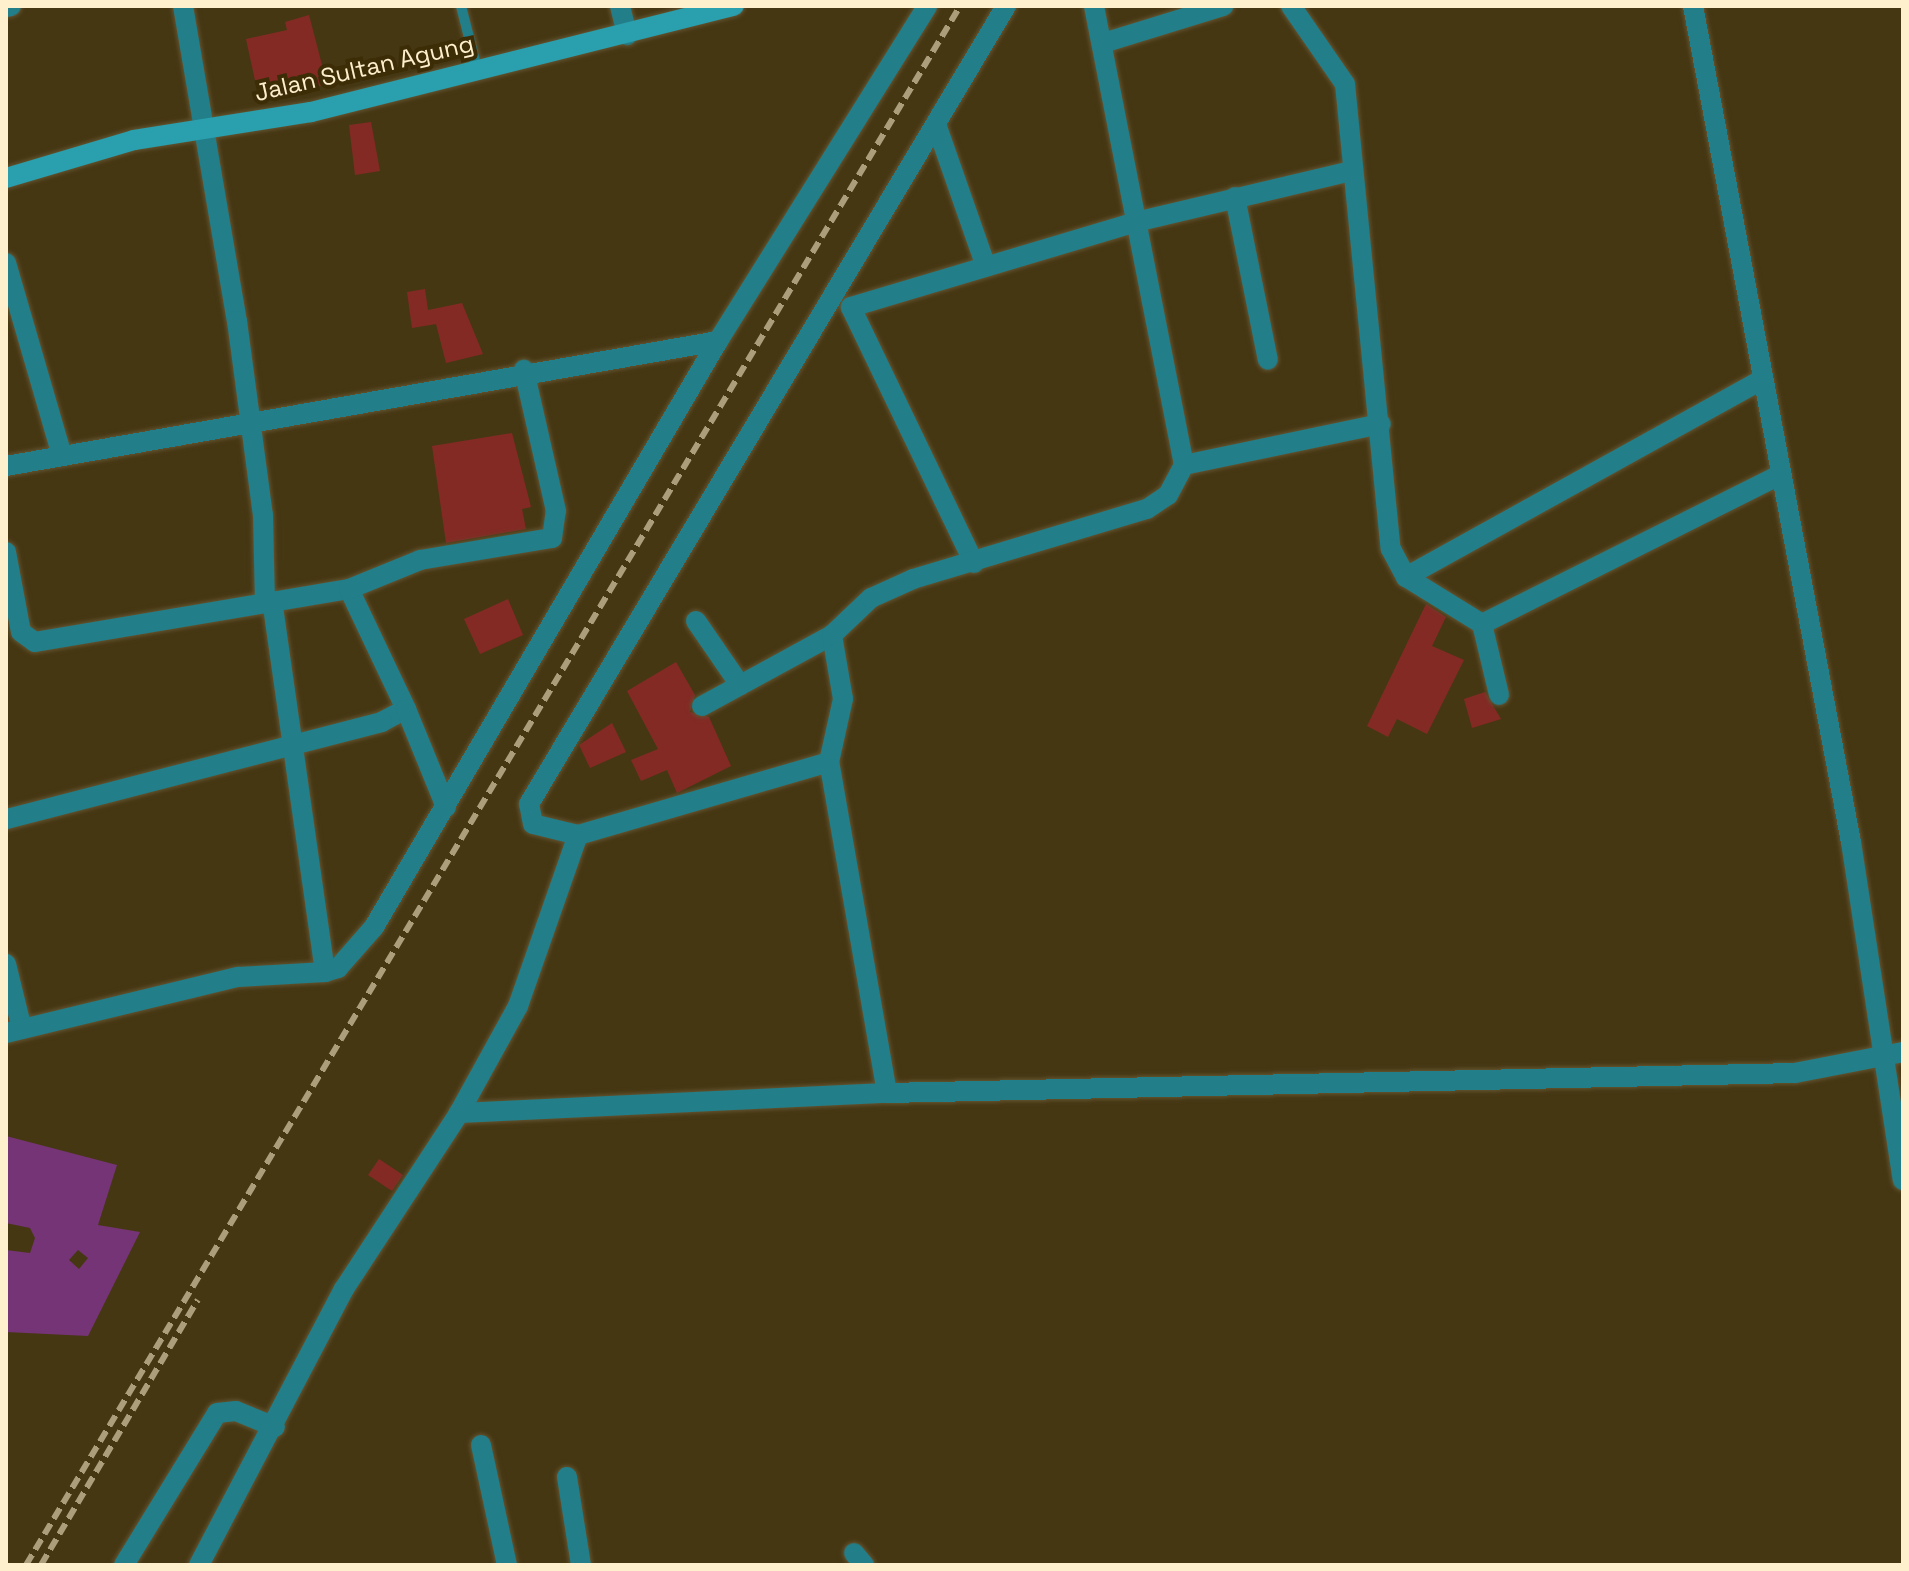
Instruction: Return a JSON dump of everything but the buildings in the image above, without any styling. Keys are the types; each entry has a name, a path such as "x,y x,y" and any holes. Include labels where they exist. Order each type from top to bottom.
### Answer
{"street":[{"path":"183,6 206,127 263,515 268,601 295,744 325,972"},
{"path":"620,6 627,35"},
{"name":"Jalan Sultan Agung","path":"6,178 206,127 311,112 734,6"},
{"path":"6,964 14,1031 238,977 325,972 338,968 374,927 718,341 927,6"},
{"path":"829,762 578,835 533,824 529,804 1006,6"},
{"path":"702,706 832,635 871,598 1147,509 1168,495 1184,465 1140,221 1094,6"},
{"path":"1103,43 1223,6"},
{"path":"1291,6 1345,84 1393,558 1406,577 1482,624 1499,695"},
{"path":"1693,6 1777,476 1851,842 1881,1056 1903,1180"},
{"path":"936,124 986,267"},
{"path":"823,315 1140,221 1352,171"},
{"path":"1235,197 1268,360"},
{"path":"6,263 61,452"},
{"path":"851,307 974,563"},
{"path":"6,466 61,452 524,370 718,341"},
{"path":"6,552 21,632 35,642 349,589 420,560 552,538 556,511 524,370"},
{"path":"1406,577 1760,381"},
{"path":"1184,465 1381,424"},
{"path":"1482,624 1777,476"},
{"path":"349,589 406,709 446,807"},
{"path":"696,621 740,685"},
{"path":"832,635 843,699 829,762 887,1093"},
{"path":"6,819 295,744 406,709"},
{"path":"199,1565 275,1427 344,1289 459,1113 518,1006 578,835"},
{"path":"459,1113 887,1093 1795,1073 1903,1052"},
{"path":"124,1565 217,1413 236,1411 275,1427"},
{"path":"481,1445 507,1565"},
{"path":"567,1477 581,1565"}],"lane":[{"path":"461,6 477,69"}],"shaded area":[{"path":"6,1136 117,1165 98,1225 140,1232 88,1336 6,1332 6,1250 30,1253 35,1238 30,1228 6,1223","holes":["78,1250 88,1258 79,1269 69,1260"]}],"railway":[{"path":"26,1565 960,6"},
{"path":"41,1565 198,1300"}]}
